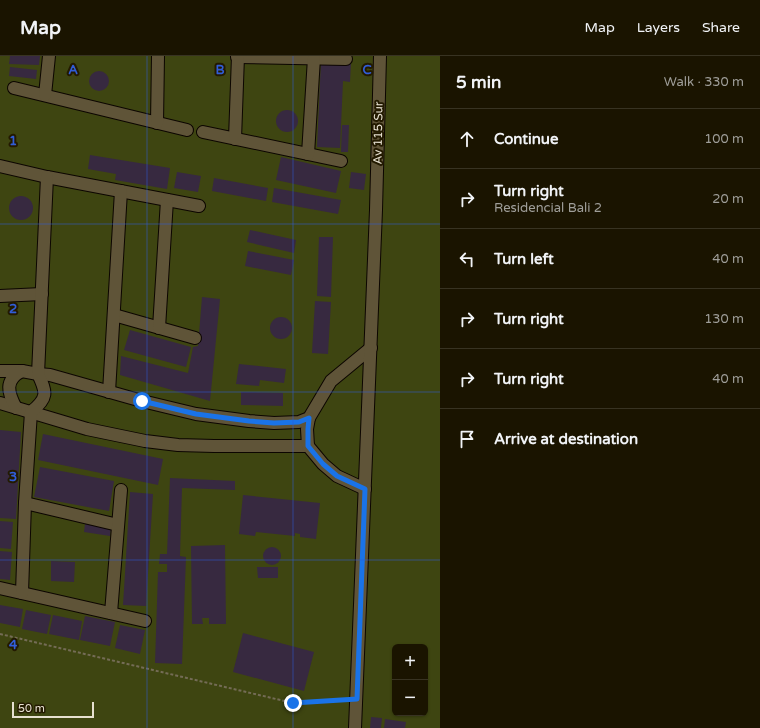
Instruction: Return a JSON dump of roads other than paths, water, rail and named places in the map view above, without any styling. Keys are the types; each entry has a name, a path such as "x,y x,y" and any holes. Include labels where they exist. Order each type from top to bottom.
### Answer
{"street":[{"path":"45,95 49,56"},
{"path":"157,123 158,56"},
{"path":"235,139 238,56 346,59"},
{"name":"Av 115 Sur","path":"355,728 371,348 380,56"},
{"path":"308,154 314,58"},
{"path":"14,88 187,130"},
{"path":"203,132 341,161"},
{"path":"0,166 47,177 199,206"},
{"path":"22,593 25,503 31,412 39,406 44,397 45,389 38,374 47,177"},
{"path":"109,392 121,191"},
{"path":"159,328 167,200"},
{"path":"0,296 42,294"},
{"path":"114,315 195,338"},
{"path":"365,489 337,476 323,464 308,446 308,429 309,418 331,382 371,348"},
{"path":"0,371 22,371 50,375 142,401 196,414 274,423 299,422 309,418"},
{"path":"16,408 10,398 9,387 12,380 22,371"},
{"path":"0,403 87,429 145,441 178,445 308,446"},
{"path":"111,613 121,490"},
{"path":"25,503 118,525"},
{"path":"0,588 145,621"}]}
